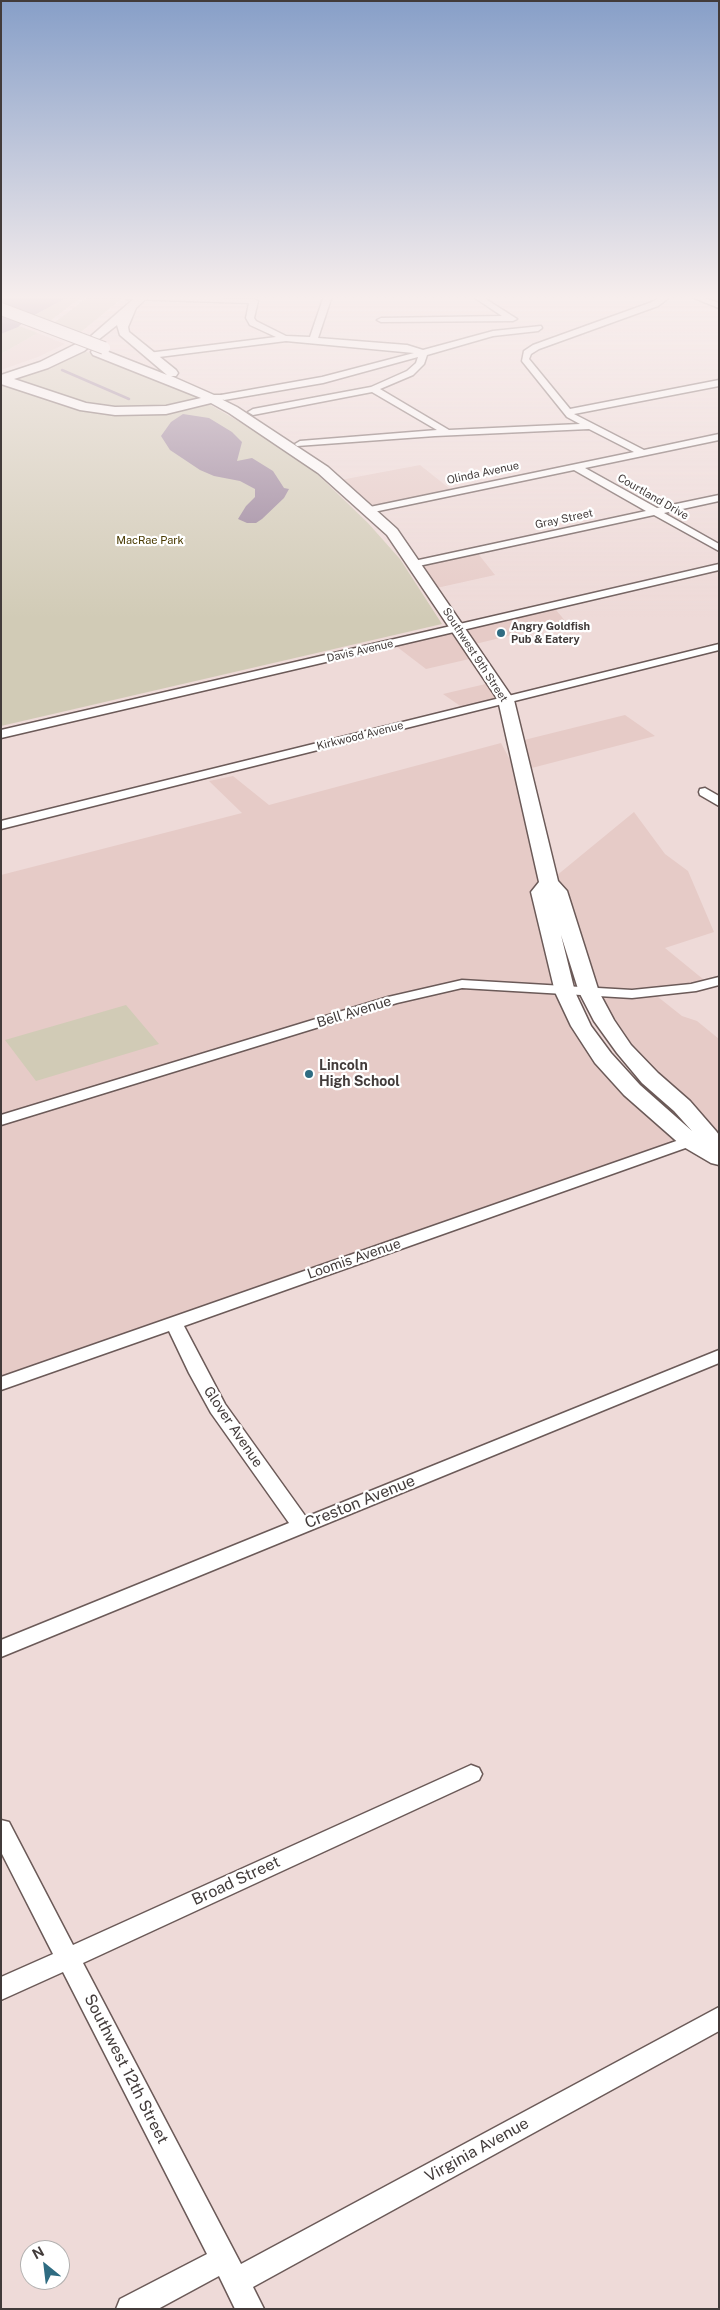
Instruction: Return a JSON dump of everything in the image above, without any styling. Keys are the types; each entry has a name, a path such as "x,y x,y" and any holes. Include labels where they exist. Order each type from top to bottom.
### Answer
{"main road":[{"path":"78,404 94,409 123,412 194,408 221,409 251,416"},
{"path":"166,410 193,404"},
{"name":"Southwest 9th Street","path":"229,404 300,444 323,470"},
{"name":"Southwest 9th Street","path":"251,416 323,470 392,532 506,700 549,882 557,891 589,992 604,1021 624,1049 650,1078 682,1106 699,1138"},
{"name":"Southwest 9th Street","path":"549,882 541,892 565,992 581,1026 603,1058 632,1090 699,1138 719,1157"}],"street":[{"path":"251,416 307,404"},
{"path":"399,404 447,432"},
{"path":"561,404 568,412 591,426 643,453"},
{"path":"568,412 611,404"},
{"path":"300,444 447,432 591,426"},
{"name":"Olinda Avenue","path":"369,510 719,437"},
{"name":"Courtland Drive","path":"576,467 719,548"},
{"name":"Gray Street","path":"414,564 719,498"},
{"name":"Davis Avenue","path":"1,734 719,567"},
{"name":"Kirkwood Avenue","path":"1,825 719,647"},
{"path":"705,792 719,788"},
{"path":"705,792 719,802"},
{"name":"Bell Avenue","path":"1,1120 393,1000 462,984 565,992 652,993 691,988 719,981"},
{"name":"Loomis Avenue","path":"1,1384 699,1138"},
{"name":"Glover Avenue","path":"174,1323 198,1373 218,1408 302,1526"},
{"name":"Creston Avenue","path":"1,1649 719,1356"},
{"name":"Broad Street","path":"1,1989 471,1774"},
{"name":"Southwest 12th Street","path":"1,1829 250,2309"},
{"name":"Virginia Avenue","path":"130,2309 230,2270 719,2018"}],"shaded area":[{"path":"183,414 209,418 232,432 242,442 237,461 252,458 273,471 284,488 289,489 284,498 262,519 256,523 247,523 238,519 246,506 255,497 255,489 240,481 214,476 200,470 170,450 161,436 171,422"},
{"path":"420,465 454,492 369,510 335,481"},
{"path":"476,551 495,575 432,589 414,564"},
{"path":"552,605 566,622 471,645 478,657 426,669 392,643"},
{"path":"494,682 506,700 466,710 443,694"},
{"path":"625,715 655,736 524,770 516,742"},
{"name":"Lincoln High School","path":"501,743 531,800 550,881 634,812 665,854 688,871 714,932 665,948 709,984 653,993 682,1016 697,1021 719,1039 719,1157 624,1049 550,884 581,1026 690,1141 1,1380 1,875 242,813 209,781 233,776 269,805"}],"green space":[{"name":"MacRae Park","path":"1,404 208,404 264,436 313,470 368,523 400,559 442,624 1,726"},
{"path":"126,1005 159,1044 36,1081 5,1040"}],"place":[{"name":"Angry Goldfish Pub & Eatery","path":"501,633"},
{"name":"Lincoln High School","path":"309,1074"}]}
